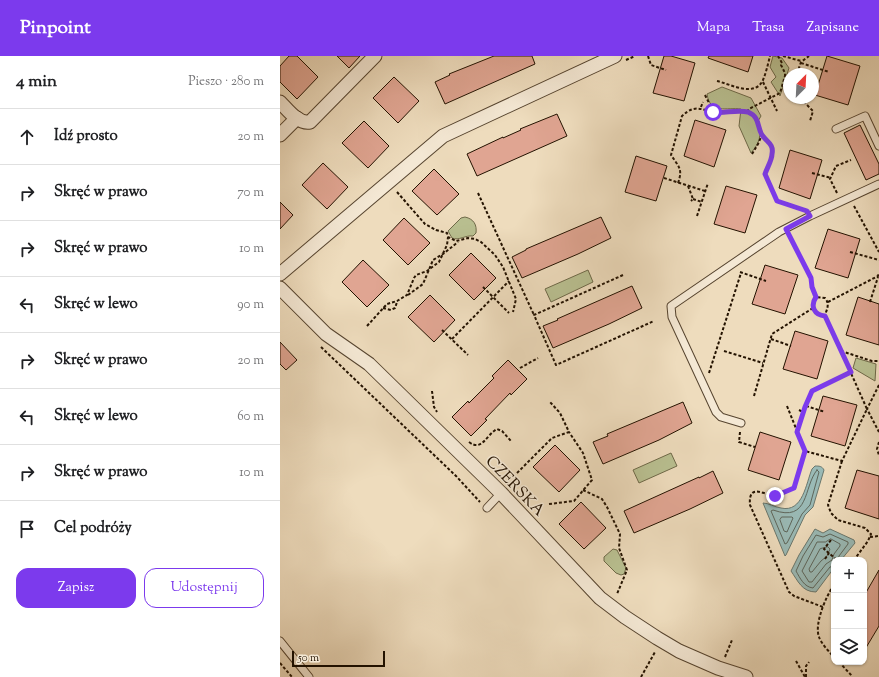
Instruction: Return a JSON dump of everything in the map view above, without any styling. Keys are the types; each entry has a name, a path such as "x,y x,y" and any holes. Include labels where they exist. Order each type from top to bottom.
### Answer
{"street":[{"path":"280,102 297,118 305,123 310,122 375,56"},
{"path":"280,274 443,136 615,56"},
{"path":"280,134 297,118"},
{"name":"CZERSKA","path":"280,288 326,334 369,364 501,493 600,598 625,617 679,651 718,668 746,677"}],"lane":[{"path":"836,129 865,116 879,146"},
{"path":"741,423 721,417 716,412 672,317 671,306 786,229 810,216 879,184"},
{"path":"487,508 501,493"},
{"path":"280,641 310,677"}],"path":[{"path":"648,56 651,65 666,70"},
{"path":"717,81 749,90 757,88 762,82 770,56"},
{"path":"778,56 782,63 781,65 783,69"},
{"path":"782,56 829,72"},
{"path":"788,58 794,56"},
{"path":"799,68 801,62 809,56"},
{"path":"762,82 778,112"},
{"path":"747,112 780,93 783,83"},
{"path":"705,94 710,105 724,113"},
{"path":"701,107 703,102"},
{"path":"806,104 813,111 810,121"},
{"path":"678,183 681,169 672,155 682,116 694,108 701,108 720,113 741,111 747,112 752,114 757,121 762,135 772,146 772,154 765,174 777,201 807,211 810,216"},
{"path":"752,154 762,135"},
{"path":"840,199 830,179 836,166 851,160"},
{"path":"812,173 831,178"},
{"path":"664,178 705,191"},
{"path":"697,216 708,183"},
{"path":"688,186 692,200 702,202"},
{"path":"397,192 425,224 436,230 447,233 448,237 456,241 460,241"},
{"path":"478,193 556,365 654,321"},
{"path":"855,206 879,252"},
{"path":"786,229 811,278 812,287 816,297 813,308 816,313 825,316"},
{"path":"407,295 414,278 420,273 428,271 440,262 447,245 448,237"},
{"path":"367,326 387,304 398,301 423,284 433,260 460,241 468,238 481,242 495,255 504,267 516,299 513,312"},
{"path":"850,252 879,260"},
{"path":"733,264 739,272 766,281"},
{"path":"709,374 741,273"},
{"path":"534,315 623,275"},
{"path":"828,302 879,275"},
{"path":"870,302 879,275"},
{"path":"452,339 509,281"},
{"path":"484,287 508,313"},
{"path":"816,297 825,298 828,302 825,316 879,432"},
{"path":"383,308 391,310 395,308 398,301"},
{"path":"754,396 772,334 813,308"},
{"path":"442,330 468,355"},
{"path":"771,339 791,346"},
{"path":"316,342 456,476 487,508"},
{"path":"841,351 872,361 879,361"},
{"path":"724,352 764,363"},
{"path":"520,368 538,358"},
{"path":"797,432 803,412 812,391 851,372"},
{"path":"856,557 870,538 871,534 865,528 838,520 828,505 842,461 879,385"},
{"path":"432,391 434,407 438,412"},
{"path":"549,504 574,500 592,480 583,453 569,432 560,412 550,402"},
{"path":"786,406 805,451 794,488 775,496 761,491 755,492 750,500 750,505 788,592 794,596 823,607"},
{"path":"806,406 825,412"},
{"path":"799,410 803,412"},
{"path":"741,423 739,442 755,447"},
{"path":"464,438 474,446 480,445 497,429 502,431 511,441"},
{"path":"518,473 552,438 569,432"},
{"path":"879,442 877,449 879,455"},
{"path":"805,451 842,461"},
{"path":"583,490 602,499 620,534 618,548 627,570 616,596"},
{"path":"870,538 879,536"},
{"path":"830,540 824,549 834,557"},
{"path":"825,559 829,553"},
{"path":"831,589 823,607 817,628 819,637 831,653"},
{"path":"722,656 726,657 732,640"},
{"path":"641,677 656,651"},
{"path":"796,661 806,677"},
{"path":"806,677 806,666 809,662"},
{"path":"280,663 291,677"},
{"path":"842,665 852,676"}],"green space":[{"path":"773,56 782,58 789,68 783,68 783,87 780,96 771,82 776,77 770,67"},
{"path":"722,87 751,98 761,116 757,123 760,135 759,139 751,153 739,126 741,109 720,109 712,105 709,101 707,94"},
{"path":"465,217 471,219 474,223 476,233 473,236 457,239 452,238 448,231 461,218"},
{"path":"588,270 593,282 551,302 545,289"},
{"path":"856,358 876,364 875,381 853,368"},
{"path":"671,453 677,466 639,483 633,470"},
{"path":"613,549 617,550 626,568 624,574 621,575 616,573 604,561 604,557"}],"water":[{"path":"815,466 819,466 824,470 813,507 805,515 785,556 763,503 781,508 794,506 799,502 812,469"},
{"path":"815,529 823,533 830,529 854,540 855,543 843,557 831,557 831,572 816,592 811,592 804,588 791,571"}],"building":[{"path":"289,56 297,56 318,77 297,99 280,82 280,66"},
{"path":"337,56 360,56 349,68"},
{"path":"494,56 532,56 535,64 445,104 435,82 450,75 449,74"},
{"path":"664,56 671,56 695,63 684,101 653,93"},
{"path":"709,56 753,56 748,72 708,58"},
{"path":"827,56 860,66 848,105 819,96 819,82"},
{"path":"394,77 419,101 398,123 373,98"},
{"path":"557,114 567,136 477,176 467,154 521,130 520,129"},
{"path":"695,120 726,130 714,167 684,156"},
{"path":"364,121 389,146 368,168 342,143"},
{"path":"860,125 879,164 879,174 866,180 844,133"},
{"path":"790,150 822,160 810,199 779,188"},
{"path":"636,156 667,166 656,201 625,192"},
{"path":"323,163 348,187 327,209 302,185"},
{"path":"434,169 459,194 437,215 412,191"},
{"path":"726,186 757,195 745,233 714,224"},
{"path":"280,202 293,215 280,229"},
{"path":"601,217 611,238 522,278 512,257 526,249"},
{"path":"404,218 430,243 408,265 383,240"},
{"path":"828,229 860,239 848,278 815,268"},
{"path":"471,253 496,278 474,300 449,275"},
{"path":"363,260 389,285 367,307 342,282"},
{"path":"765,265 798,275 785,314 752,304"},
{"path":"632,286 642,308 553,348 543,326"},
{"path":"430,295 455,320 434,342 408,317"},
{"path":"858,297 879,304 879,345 846,335"},
{"path":"795,331 828,341 817,379 783,369"},
{"path":"280,342 297,360 286,370 280,364"},
{"path":"508,360 527,379 511,395 510,393 471,436 452,417 468,401 469,403 494,378 492,376"},
{"path":"823,396 857,405 845,446 811,436"},
{"path":"683,402 692,423 659,440 603,464 593,442 608,436 607,434"},
{"path":"760,432 791,442 779,480 748,470"},
{"path":"555,445 580,470 559,492 533,467"},
{"path":"857,470 879,476 879,519 845,508"},
{"path":"713,471 723,493 634,533 624,511"},
{"path":"581,502 606,528 584,549 559,524"},
{"path":"879,570 879,626 867,646 867,593"}],"route":[{"path":"713,112 720,113 741,111 752,114 759,123 762,135 772,146 772,154 765,174 777,201 807,211 810,216 786,229 811,278 812,287 816,297 813,305 814,310 816,313 825,316 851,372 812,391 797,432 805,451 794,488 775,496"}]}
